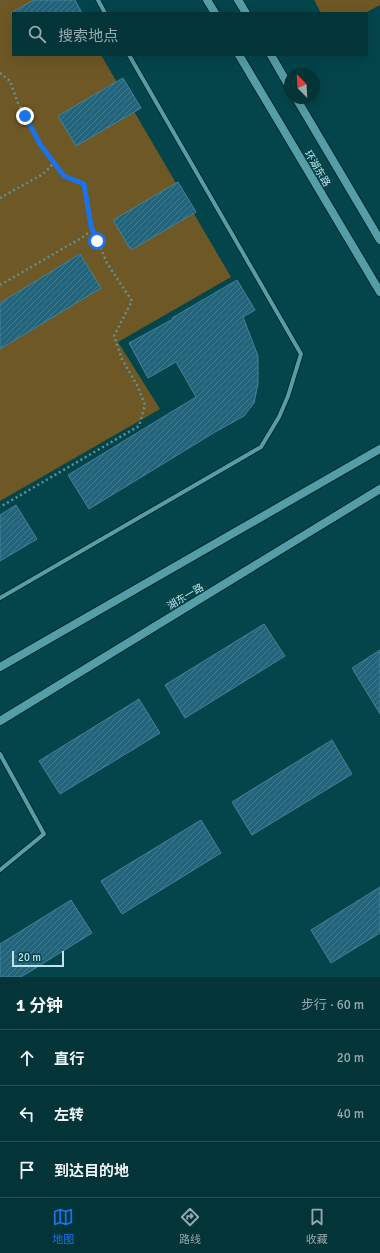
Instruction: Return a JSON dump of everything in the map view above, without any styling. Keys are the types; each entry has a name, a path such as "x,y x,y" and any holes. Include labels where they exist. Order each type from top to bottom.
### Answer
{"main road":[{"path":"207,0 213,12"},
{"path":"238,0 245,12"},
{"name":"环湖东路","path":"241,56 380,292"},
{"path":"272,56 284,78"},
{"name":"环湖东路","path":"300,104 380,240"},
{"path":"0,667 380,449"},
{"name":"湖东一路","path":"0,721 380,489"}],"street":[{"path":"98,0 104,12"},
{"path":"0,598 260,447 279,417 288,396 301,354 130,56"},
{"path":"0,754 44,834 0,870"}],"path":[{"path":"0,73 10,81 18,103 40,144 54,163 64,176 84,184 92,230 107,263 132,302 114,336 122,359 137,385 145,405 139,426 0,507"},
{"path":"0,198 43,174 54,163"},
{"path":"0,285 83,238 92,230"}],"shaded area":[{"path":"0,0 68,0 12,12 12,56 102,56 231,277 118,342 160,409 0,501"},
{"path":"314,0 380,0 380,5 367,12 320,12"}],"building":[{"path":"34,0 75,0 81,12 13,12"},
{"path":"123,78 141,108 76,146 58,116"},
{"path":"178,182 196,212 131,250 113,220"},
{"path":"80,254 101,288 0,349 0,303"},
{"path":"237,280 255,310 243,317 258,356 258,384 254,403 244,416 215,432 89,509 68,475 196,397 176,362 148,378 129,343 173,319 172,318"},
{"path":"16,505 37,539 0,561 0,515"},
{"path":"264,624 285,656 185,718 165,685"},
{"path":"380,650 380,714 352,668"},
{"path":"139,699 160,733 60,794 39,761"},
{"path":"332,740 352,774 252,835 232,802"},
{"path":"201,820 221,853 122,914 101,881"},
{"path":"380,887 380,933 331,963 311,930"},
{"path":"71,900 92,933 21,977 0,977 0,944"}],"route":[{"path":"25,116 40,144 64,176 84,184 91,226 97,241"}]}
